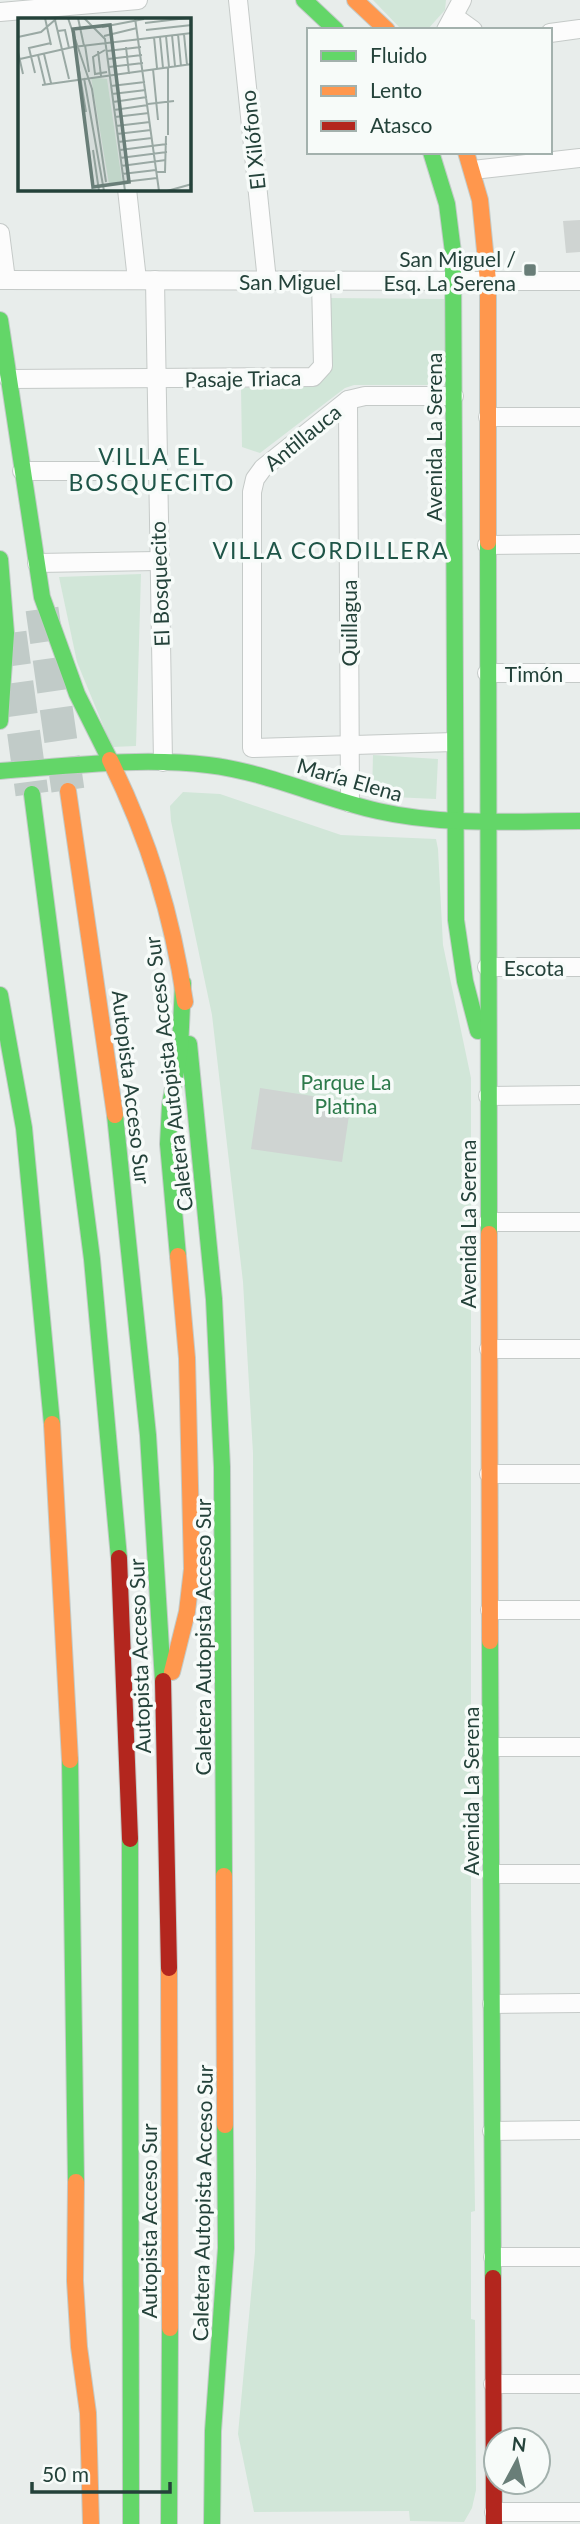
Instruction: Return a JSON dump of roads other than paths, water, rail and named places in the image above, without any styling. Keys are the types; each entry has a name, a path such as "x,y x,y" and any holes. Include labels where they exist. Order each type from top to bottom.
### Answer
{"main road":[{"path":"304,0 334,28"},
{"path":"355,0 385,28"},
{"name":"Avenida La Serena","path":"431,154 447,204 454,281 454,821 459,948 468,994 488,1058"},
{"name":"Avenida La Serena","path":"467,154 484,221 488,281 487,967 494,2518"},
{"path":"0,320 42,597 62,656 111,764"},
{"path":"0,559 3,655 0,720"},
{"name":"María Elena","path":"0,771 163,762 209,765 252,773 407,817 454,821 580,821"},
{"name":"Caletera Autopista Acceso Sur","path":"111,764 154,860 166,901 183,983 214,1299 222,1480 226,2248 213,2431 212,2516"},
{"name":"Autopista Acceso Sur","path":"68,791 121,1165 150,1462 164,1730 169,2004 169,2524"},
{"name":"Autopista Acceso Sur","path":"33,794 95,1282 122,1606 131,1892 131,2524"},
{"path":"164,1730 192,1569 188,1370 167,1129 180,1049 183,983"},
{"path":"0,995 9,1029 29,1182 63,1570 73,1807 75,2281 88,2413 90,2524"},
{"path":"78,2524 90,2506"},
{"path":"212,2516 228,2524"}],"street":[{"path":"0,12 108,7 138,0"},
{"name":"El Xilófono","path":"238,0 267,281"},
{"path":"454,16 470,28"},
{"path":"552,33 580,29"},
{"path":"473,170 580,158"},
{"name":"El Bosquecito","path":"127,191 146,280 156,379 157,561 161,577 163,762"},
{"path":"0,233 3,280"},
{"name":"San Miguel","path":"3,280 580,281"},
{"name":"Pasaje Triaca","path":"156,379 307,378 318,374 323,361 321,281"},
{"path":"9,379 156,379"},
{"name":"Antillauca","path":"348,747 252,748 253,486 263,468 348,400 365,396 454,396"},
{"name":"Quillagua","path":"348,400 350,803"},
{"path":"488,417 580,417"},
{"path":"22,471 156,471"},
{"path":"487,545 580,544"},
{"path":"37,563 157,561"},
{"name":"Timón","path":"487,673 580,673"},
{"path":"348,747 454,742"},
{"name":"Escota","path":"487,967 580,967"},
{"path":"488,1096 580,1096"},
{"path":"488,1222 580,1222"},
{"path":"489,1349 580,1349"},
{"path":"489,1474 580,1474"},
{"path":"490,1610 580,1610"},
{"path":"490,1747 580,1747"},
{"path":"491,1874 580,1874"},
{"path":"492,2004 580,2003"},
{"path":"492,2131 580,2130"},
{"path":"493,2257 580,2257"},
{"path":"493,2384 580,2384"},
{"path":"494,2518 580,2512"}],"tunnel":[{"path":"42,609 68,791"},
{"path":"10,633 32,794"}],"place":[{"name":"San Miguel / Esq. La Serena","path":"530,270"}],"district":[{"name":"VILLA EL BOSQUECITO","path":"152,469"},
{"name":"VILLA CORDILLERA","path":"331,550"}],"park label":[{"name":"Parque La Platina","path":"346,1093"}]}
